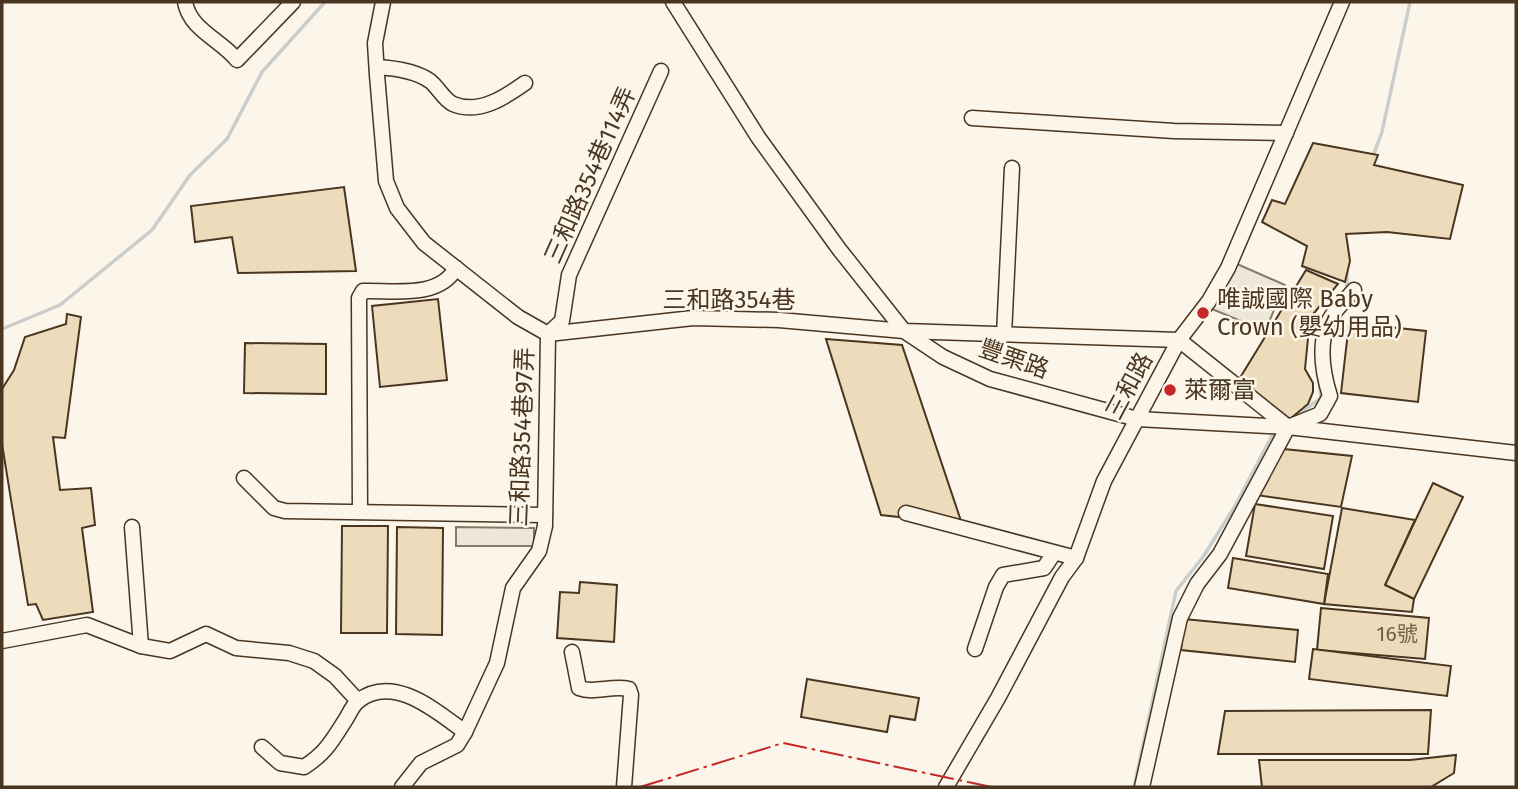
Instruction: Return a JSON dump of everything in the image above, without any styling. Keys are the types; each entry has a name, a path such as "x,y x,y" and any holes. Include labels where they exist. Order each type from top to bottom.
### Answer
{"street":[{"path":"185,2 191,21 228,48 237,60 293,2"},
{"path":"383,2 376,43 377,67 386,181 397,208 424,243 518,317 548,334"},
{"name":"豐栗路","path":"673,2 758,136 839,249 904,331 943,357 990,379 1137,419 1287,427 1516,453"},
{"name":"三和路","path":"946,787 1062,577 1076,558 1104,481 1179,340 1209,301 1228,268 1342,2"},
{"path":"377,67 396,69 428,79 452,104 474,108 501,99 525,83"},
{"name":"三和路354巷114弄","path":"548,334 562,321 569,275 661,71"},
{"path":"972,118 1174,131 1286,132"},
{"path":"1004,335 1012,168"},
{"path":"360,512 359,298 363,291 438,287 450,278 456,268"},
{"path":"1142,787 1180,618 1197,584 1220,554 1287,427 1320,414 1330,396 1324,377 1323,352 1327,323 1354,290"},
{"name":"三和路354巷","path":"548,334 693,318 779,320 904,331 1179,340"},
{"name":"三和路354巷97弄","path":"402,787 421,763 457,744 465,732 497,663 513,588 539,551 545,515 548,334"},
{"path":"1179,340 1287,427"},
{"path":"244,478 274,508 285,511 545,515"},
{"path":"906,513 1076,558"},
{"path":"132,527 141,646"},
{"path":"975,649 996,587 1003,575 1044,568 1054,553"},
{"path":"2,641 87,625 141,646 170,651 206,634 236,648 289,653 314,662 335,677 358,701"},
{"path":"572,652 579,688 585,690 616,686 629,689 631,695 624,787"},
{"path":"262,747 280,763 304,767 323,755 358,701 379,692 399,692 422,702 465,732"}],"shaded area":[{"path":"1228,260 1285,285 1265,331 1207,307"},
{"path":"456,527 534,528 534,546 456,546"}],"building":[{"path":"1313,143 1378,155 1374,165 1463,185 1450,239 1387,232 1346,234 1350,261 1345,282 1302,266 1307,246 1262,222 1272,200 1285,204"},
{"path":"344,187 356,271 238,273 232,237 195,242 191,206"},
{"path":"1306,270 1338,284 1310,318 1305,369 1313,383 1313,392 1308,404 1290,419 1235,386"},
{"path":"438,299 447,380 380,387 372,306"},
{"path":"67,314 81,317 65,438 53,437 60,490 91,488 95,525 82,528 93,612 43,620 36,604 28,605 2,444 2,389 14,370 25,337 66,324"},
{"path":"1349,323 1426,331 1418,402 1341,393"},
{"path":"826,339 902,345 962,524 881,515"},
{"path":"245,343 326,344 326,394 244,393"},
{"path":"1274,448 1352,456 1341,507 1256,495"},
{"path":"1433,483 1463,497 1414,599 1385,585"},
{"path":"1255,504 1333,516 1324,569 1246,556"},
{"path":"1342,508 1415,520 1385,585 1414,599 1412,612 1324,604"},
{"path":"342,526 388,526 387,633 341,633"},
{"path":"397,527 443,528 442,635 396,634"},
{"path":"1233,558 1328,574 1324,604 1228,588"},
{"path":"580,582 617,585 614,642 557,638 560,592 579,593"},
{"path":"1321,608 1429,618 1425,659 1317,650"},
{"path":"1184,619 1298,630 1295,662 1181,650"},
{"path":"1313,649 1451,666 1447,696 1309,679"},
{"path":"807,679 919,698 915,720 890,716 887,732 801,717"},
{"path":"1431,710 1428,754 1218,754 1225,711"},
{"path":"1456,755 1454,773 1431,787 1262,787 1259,760 1410,760"}],"waterway":[{"path":"2,329 60,305 152,230 190,175 227,139 262,72 325,2"},
{"path":"1373,156 1382,132 1410,2"},
{"path":"1347,267 1347,287"},
{"path":"1294,417 1321,398 1319,379"},
{"path":"1134,787 1176,591 1203,557 1235,506 1274,432"}],"power":[{"path":"640,787 783,743 992,787"}],"place":[{"name":"唯誠國際 Baby Crown (嬰幼用品)","path":"1203,313"},
{"name":"萊爾富","path":"1170,390"}]}
